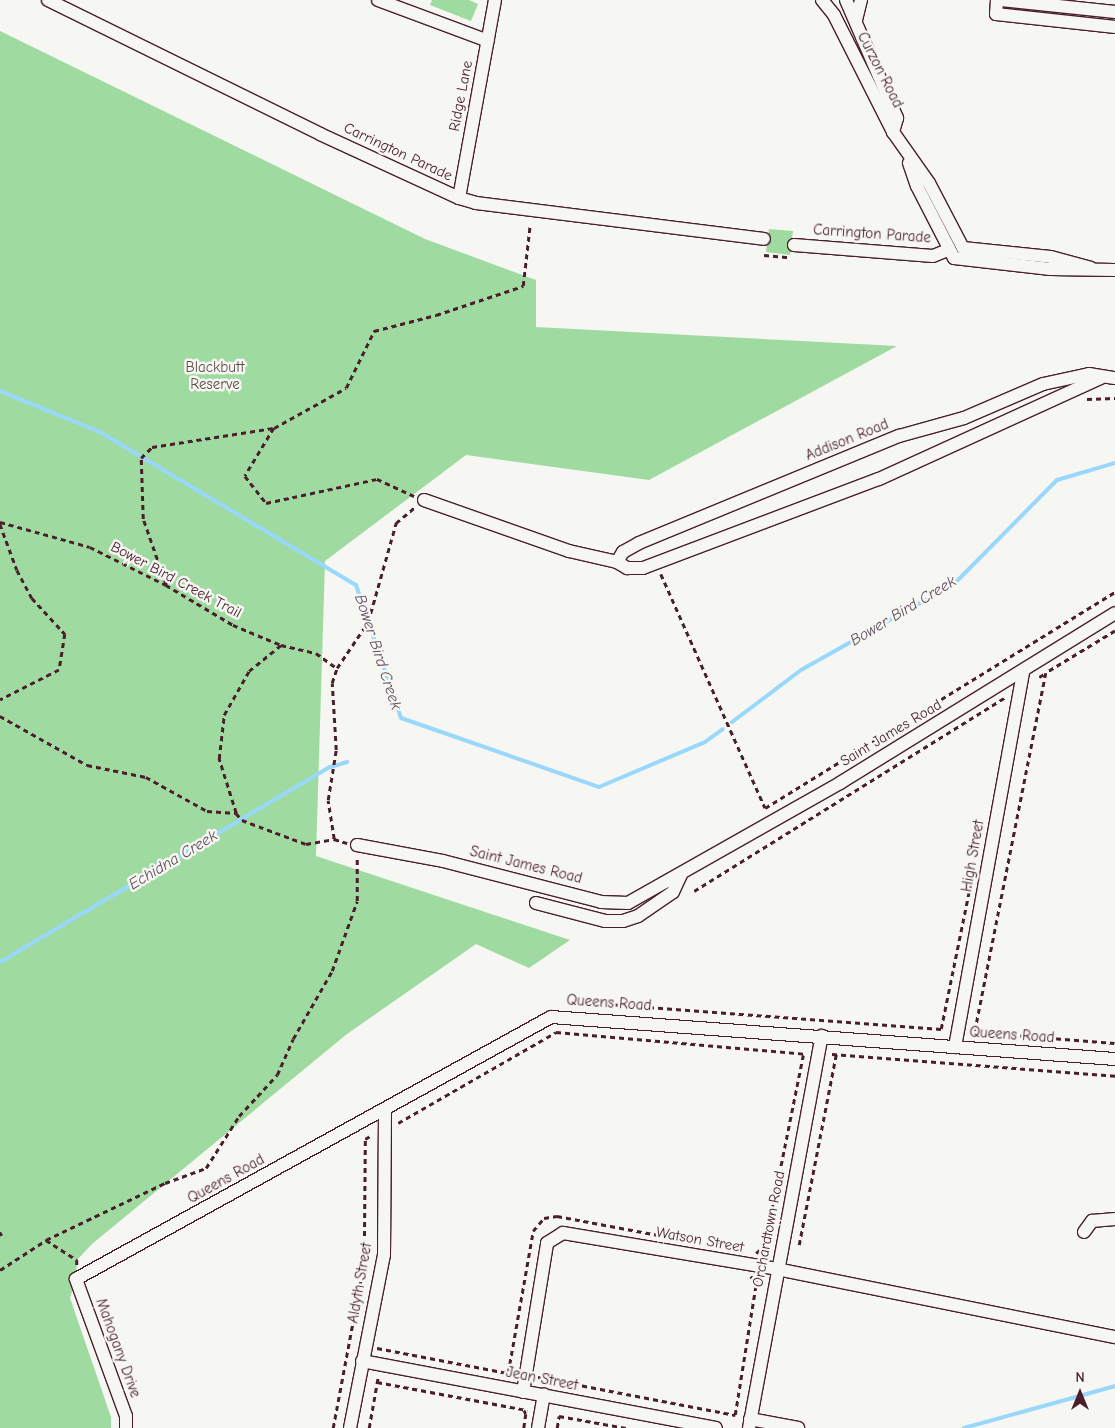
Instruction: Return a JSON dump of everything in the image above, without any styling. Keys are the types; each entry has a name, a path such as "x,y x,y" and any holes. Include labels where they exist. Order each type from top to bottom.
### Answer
{"street":[{"name":"Carrington Parade","path":"48,0 320,134 476,204 764,239"},
{"path":"378,0 488,41"},
{"name":"Ridge Lane","path":"459,198 495,0"},
{"name":"Curzon Road","path":"822,0 834,15 893,132 907,155 929,182 963,248"},
{"path":"846,0 897,118 893,132"},
{"path":"856,20 861,0"},
{"path":"1115,12 999,0 996,14 1115,26"},
{"name":"Curzon Road","path":"907,155 917,186 948,250"},
{"name":"Carrington Parade","path":"794,245 933,256 948,250 954,258 1050,269 1091,268 1115,270"},
{"name":"Carrington Parade","path":"963,248 1051,257 1091,268"},
{"name":"Addison Road","path":"617,562 623,552 639,543 899,436 964,418 1043,384 1089,374 1101,378 1115,378"},
{"name":"Addison Road","path":"424,500 569,551 617,562 627,568 643,568 879,479 1101,378"},
{"name":"Saint James Road","path":"358,845 443,861 616,904 628,903 681,874 1023,671 1115,613"},
{"name":"High Street","path":"955,1047 1023,671"},
{"name":"Saint James Road","path":"536,903 605,921 623,921 638,916 672,892 681,874"},
{"name":"Queens Road","path":"76,1280 385,1112 551,1017 1115,1059"},
{"name":"Orchardtown Road","path":"749,1424 822,1036"},
{"name":"Aldyth Street","path":"350,1428 384,1255 385,1112"},
{"path":"1084,1232 1092,1221 1115,1219"},
{"name":"Watson Street","path":"523,1392 547,1243 563,1233 777,1269 1115,1337"},
{"name":"Mahogany Drive","path":"76,1280 126,1416 126,1428"},
{"name":"Jean Street","path":"362,1361 716,1428"},
{"path":"538,1428 544,1396"},
{"path":"749,1424 798,1428"}],"path":[{"path":"166,585 143,519 141,458 152,447 274,428 346,388 374,331 436,315 523,286 530,225"},
{"path":"1082,399 1115,398"},
{"path":"274,428 244,476 266,503 377,479 424,500 396,523 368,622 337,668 332,683 336,750 328,800 334,840"},
{"name":"Bower Bird Creek Trail","path":"0,523 90,548 166,585 233,625 281,646 316,653 337,668"},
{"name":"Bower Bird Creek Trail","path":"0,523 17,570 32,598 65,634 59,670 0,700"},
{"path":"656,564 764,808 1115,592"},
{"path":"1038,678 1115,631"},
{"path":"0,1270 46,1240 165,1184 206,1168 238,1116 277,1075 293,1039 332,971 357,901 358,845 334,840 306,844 242,820 236,813 219,759 224,715 249,670 281,646"},
{"path":"975,1032 1046,673"},
{"path":"694,890 1008,696 1006,706"},
{"path":"0,716 87,765 146,777 207,811 236,813"},
{"path":"595,1003 943,1030 976,857"},
{"path":"396,1126 400,1120 556,1032 803,1052 763,1255"},
{"path":"970,1032 1115,1043"},
{"path":"832,1054 1115,1076"},
{"path":"799,1245 836,1054"},
{"path":"333,1428 364,1263 365,1139 374,1134"},
{"path":"508,1372 533,1231 540,1221 557,1216 699,1242"},
{"path":"0,1232 2,1236"},
{"path":"46,1240 77,1260 76,1280"},
{"path":"746,1251 756,1253 765,1246"},
{"path":"743,1275 751,1277 756,1284"},
{"path":"535,1372 540,1378 734,1416 757,1277"},
{"path":"376,1348 513,1373"},
{"path":"368,1428 378,1378"},
{"path":"377,1382 526,1410 524,1428"},
{"path":"554,1415 626,1428"},
{"path":"557,1428 559,1416"}],"green space":[{"path":"432,0 469,0 478,4 471,21 430,5"},
{"name":"Blackbutt Reserve","path":"0,31 425,239 536,280 536,327 897,346 649,480 466,455 325,561 316,856 570,940 529,968 476,944 347,1034 92,1244 77,1260 76,1279 70,1298 111,1417 111,1428 0,1428"},
{"path":"769,229 793,231 790,255 766,252"}],"waterway":[{"name":"Bower Bird Creek","path":"0,391 100,432 356,585 401,718 599,787 705,742 723,729"},
{"name":"Bower Bird Creek","path":"732,722 801,670 954,584 1057,480 1115,463"},
{"name":"Echidna Creek","path":"0,962 330,767 347,762"},
{"path":"964,1428 1115,1386"}]}
